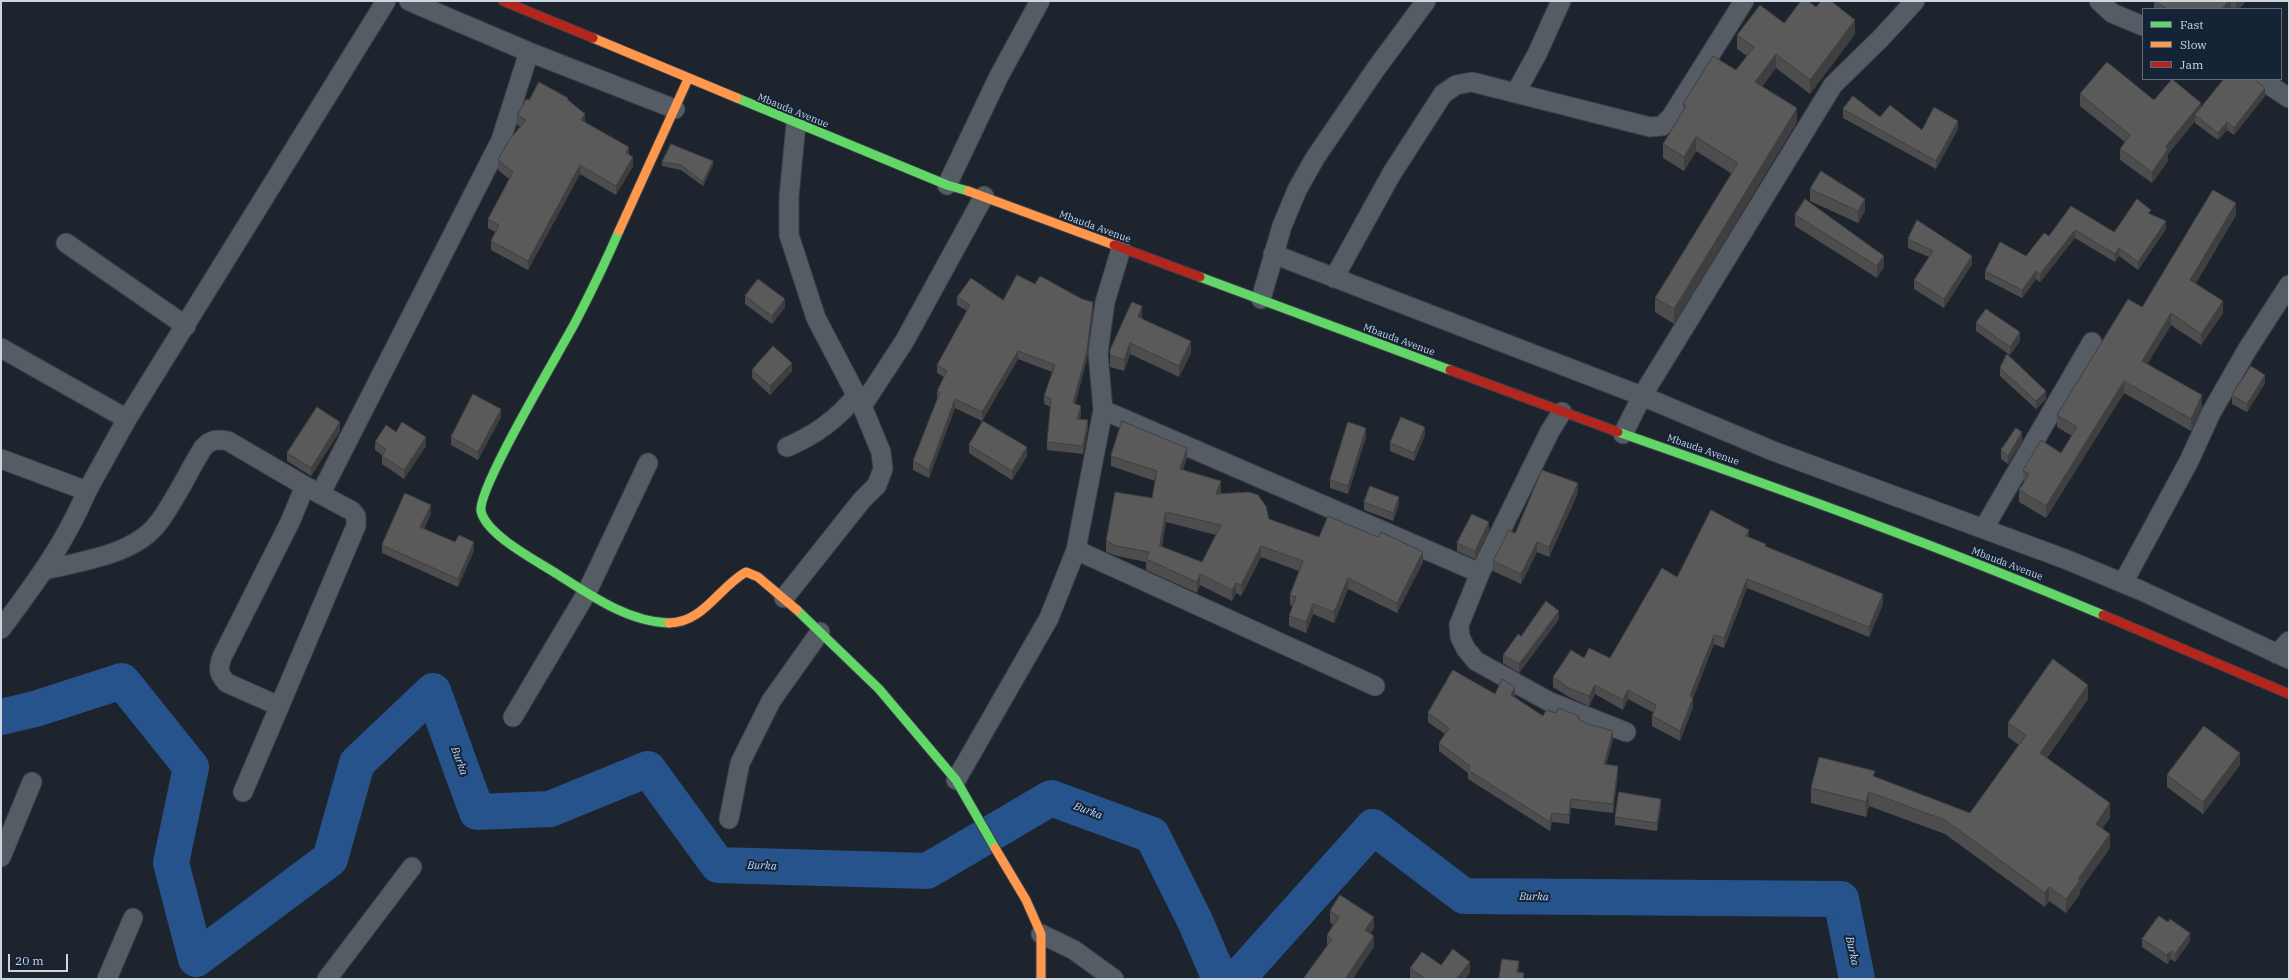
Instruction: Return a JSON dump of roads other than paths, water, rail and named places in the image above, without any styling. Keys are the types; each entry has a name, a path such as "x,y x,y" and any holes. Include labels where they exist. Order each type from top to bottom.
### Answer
{"street":[{"path":"1,629 45,570 67,535 87,491 127,419 386,1"},
{"path":"409,1 529,52 675,109"},
{"name":"Mbauda Avenue","path":"503,1 796,124 947,185 984,196 1121,249 1261,299 1332,328 1562,412 1784,490 2046,591 2289,694"},
{"path":"947,185 999,76 1040,1"},
{"path":"1261,299 1273,254 1297,190 1315,158 1375,70 1426,1"},
{"path":"1516,92 1537,54 1561,1"},
{"path":"1334,278 1392,173 1443,94 1456,85 1472,82 1650,127 1662,126 1671,117 1744,1"},
{"path":"1623,434 1642,396 1833,84 1881,38 1915,1"},
{"path":"2099,1 2112,13 2142,26"},
{"path":"279,706 227,683 222,678 218,668 222,657 290,522 313,490 501,140 529,52"},
{"path":"688,79 589,295 500,460 482,506 483,520 496,533 586,594 657,623 674,624 691,619 710,605 734,577 746,572 758,577 784,598 879,689 956,780 1026,900 1041,934 1041,979"},
{"path":"2262,80 2289,98"},
{"path":"784,598 862,500 877,485 883,469 881,452 859,401 816,318 789,235 789,196 796,124"},
{"path":"787,447 824,428 859,401 904,342 984,196"},
{"path":"66,243 186,326"},
{"path":"956,780 1049,618 1076,550 1103,410 1098,353 1105,302 1121,249"},
{"path":"1273,254 1642,396 1773,451 1984,528 2124,583 2285,651"},
{"path":"2124,583 2189,461 2211,413 2247,350 2289,285"},
{"path":"1984,528 2092,342"},
{"path":"1,348 127,419"},
{"path":"1103,410 1480,573"},
{"path":"1562,412 1550,431 1480,573 1459,624 1460,637 1466,649 1476,660 1548,700 1626,732"},
{"path":"45,570 122,548 147,534 158,523 202,448 208,442 216,439 228,440 313,490 352,510 356,516 356,526 243,792"},
{"path":"1,458 87,491"},
{"path":"513,717 586,594 648,463"},
{"path":"1076,550 1375,686"},
{"path":"729,819 740,763 771,701 820,632"},
{"path":"1,857 32,782"},
{"path":"327,979 412,867"},
{"path":"107,979 133,918"},
{"path":"1041,934 1074,950 1114,979"}],"waterway":[{"name":"Burka","path":"1,717 35,709 122,681 191,767 171,863 196,959 330,859 357,763 433,691 477,812 550,809 648,769 718,865 927,871 1051,798 1152,835 1195,921 1220,979"},
{"name":"Burka","path":"1237,979 1373,827 1464,896 1841,899 1857,979"}]}
